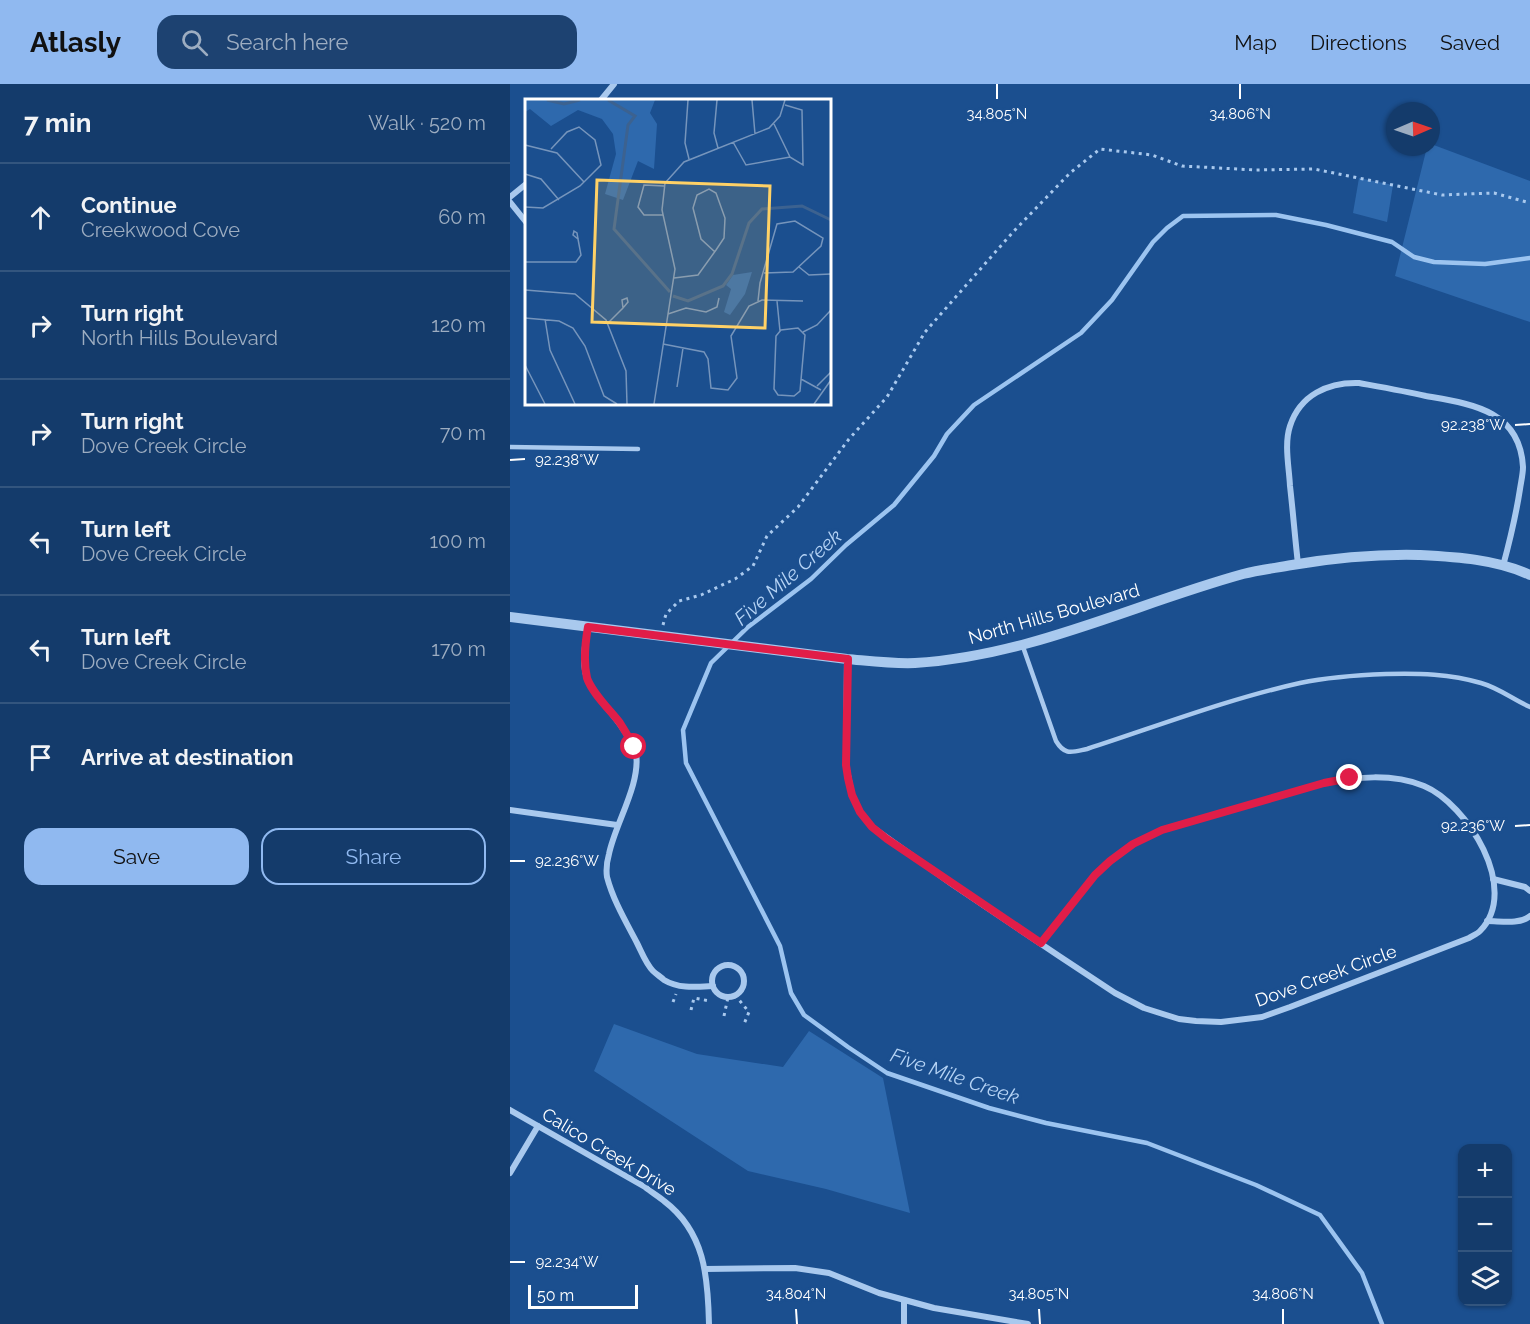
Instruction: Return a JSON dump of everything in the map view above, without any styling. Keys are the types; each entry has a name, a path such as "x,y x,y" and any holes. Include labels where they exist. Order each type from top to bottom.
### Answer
{"street":[{"path":"602,99 614,84"},
{"path":"510,197 525,185"},
{"path":"510,202 525,221"},
{"path":"1298,564 1288,460 1290,426 1300,408 1312,395 1329,386 1359,383 1468,403 1486,410 1505,423 1513,433 1519,444 1523,468 1503,566"},
{"name":"North Hills Boulevard","path":"510,617 848,659 914,663 963,658 998,651 1068,631 1216,582 1264,570 1330,558 1436,556 1477,560 1530,576"},
{"path":"588,627 585,646 588,680 629,737 636,754 631,787 608,855 607,874 614,897 653,971 678,986 713,986"},
{"name":"Dove Creek Circle","path":"848,659 846,765 852,795 860,812 872,827 1115,993 1144,1008 1179,1019 1196,1021 1221,1022 1262,1017 1436,952 1468,938 1479,931 1487,921"},
{"path":"1041,943 1095,875 1133,844 1162,830 1324,783 1350,778 1405,780 1422,785 1446,800 1459,812 1474,832 1493,879 1494,904 1487,921 1517,921 1530,916"},
{"path":"510,810 617,825"},
{"path":"1493,879 1525,887 1530,891"},
{"path":"723,965 734,966 743,978 742,988 732,996 719,994 713,986 715,971 723,965"},
{"name":"Calico Creek Drive","path":"510,1110 666,1201 679,1215 703,1256 709,1291 709,1324"},
{"path":"510,1173 538,1126"},
{"path":"705,1269 795,1268 829,1273 879,1293 934,1308 1028,1324"},
{"path":"904,1300 904,1324"}],"lane":[{"path":"510,447 638,449"},
{"path":"1022,644 1056,741 1066,752 1088,749 1261,693 1303,682 1350,675 1435,674 1460,678 1484,684 1530,707"}],"path":[{"path":"660,636 666,614 679,601 701,595 735,579 753,566 767,536 798,507 849,440 887,397 925,332 1013,232 1070,173 1100,149 1152,155 1182,166 1256,170 1314,169 1442,195 1494,193 1530,202"},
{"path":"724,1016 732,996 749,1012 744,1024"},
{"path":"691,1010 694,998 710,1001"}],"shaded area":[{"path":"1440,147 1530,181 1530,322 1395,276 1425,156 1440,156"},
{"path":"1359,178 1393,185 1387,222 1353,213"},
{"path":"614,1024 697,1054 783,1067 809,1031 883,1078 910,1213 826,1189 748,1171 594,1071"}],"waterway":[{"name":"Five Mile Creek","path":"1382,1324 1362,1273 1320,1215 1256,1185 1147,1143 1046,1123 989,1108 887,1073 804,1015 791,993 780,946 686,763 683,730 711,663 748,627 811,579 846,545 894,505 934,456 947,434 974,405 1081,333 1112,300 1153,242 1183,216 1276,215 1392,242 1414,257 1434,262 1485,264 1530,258"}],"route":[{"path":"634,747 588,680 585,661 588,627 848,659 846,765 852,795 860,812 872,827 887,839 1041,943 1095,875 1133,844 1162,830 1324,783 1350,778"}]}
